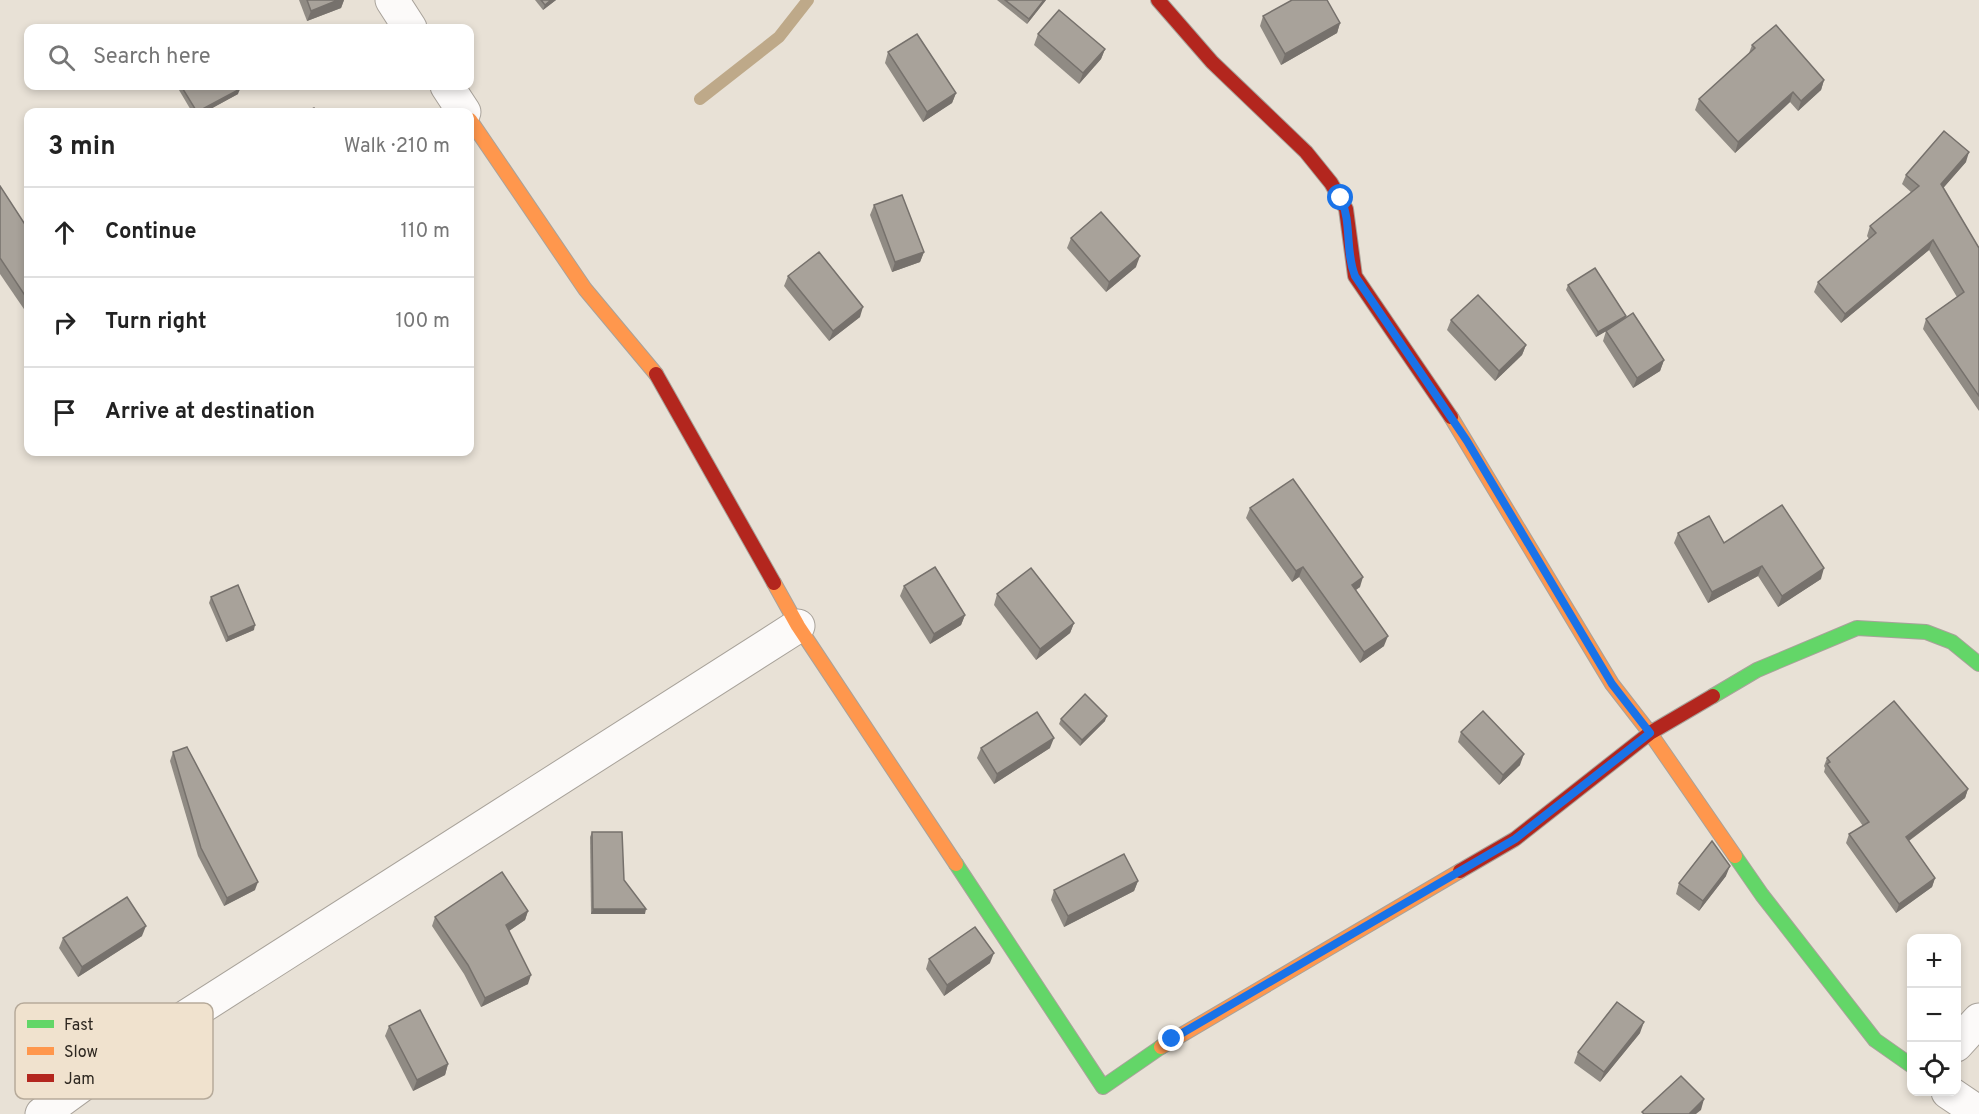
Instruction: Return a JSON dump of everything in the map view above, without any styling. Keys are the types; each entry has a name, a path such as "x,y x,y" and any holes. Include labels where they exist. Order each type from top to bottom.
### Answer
{"street":[{"path":"392,0 407,24"},
{"path":"1158,0 1231,82 1300,144 1341,198 1347,214 1349,262 1355,276 1467,441 1612,684 1650,733 1762,896 1875,1040 1907,1063"},
{"path":"450,90 462,108"},
{"path":"474,126 585,289 659,377 798,626 1102,1087 1172,1039 1515,839 1650,733 1756,670 1857,628 1926,632 1952,642 1979,664"},
{"path":"208,1003 798,626"},
{"path":"1959,1042 1979,1020"},
{"path":"1954,1096 1979,1113"},
{"path":"42,1114 63,1099"}],"building":[{"path":"307,0 338,0 311,11"},
{"path":"541,0 551,0 545,5"},
{"path":"1005,0 1044,0 1029,19"},
{"path":"1292,0 1327,0 1340,23 1285,54 1263,16"},
{"path":"1059,10 1105,49 1083,73 1038,34"},
{"path":"1776,25 1824,80 1801,101 1793,92 1738,142 1699,99 1755,48 1752,45"},
{"path":"917,34 956,93 927,112 888,52"},
{"path":"183,90 238,90 204,108 195,108"},
{"path":"1944,131 1969,152 1941,184 1979,248 1979,396 1926,319 1964,292 1933,240 1845,314 1818,282 1876,233 1870,226 1919,186 1906,175"},
{"path":"0,186 24,223 24,294 0,258"},
{"path":"902,195 924,252 895,262 874,205"},
{"path":"1101,212 1140,256 1109,282 1071,238"},
{"path":"819,252 863,307 833,331 788,276"},
{"path":"1595,268 1626,316 1598,332 1568,285"},
{"path":"1478,295 1526,345 1499,371 1451,320"},
{"path":"1633,313 1664,360 1637,378 1606,331"},
{"path":"1293,479 1363,577 1352,585 1388,636 1364,652 1303,567 1296,571 1250,508"},
{"path":"1782,505 1824,568 1782,596 1762,566 1712,592 1678,533 1709,516 1724,543"},
{"path":"935,567 965,615 934,634 904,586"},
{"path":"1031,568 1074,623 1040,649 997,594"},
{"path":"238,585 255,625 228,637 211,597"},
{"path":"1085,694 1107,716 1082,740 1061,719"},
{"path":"1894,701 1968,789 1906,837 1935,878 1899,904 1849,834 1869,822 1827,764 1830,762 1827,758"},
{"path":"1483,711 1524,754 1503,775 1461,732"},
{"path":"1037,712 1054,738 997,774 981,748"},
{"path":"187,747 258,882 227,898 201,848 173,752"},
{"path":"592,832 622,832 624,880 646,909 593,909"},
{"path":"1712,841 1730,866 1703,901 1679,883"},
{"path":"1124,854 1138,881 1068,916 1054,890"},
{"path":"502,872 528,911 506,925 531,975 485,998 468,965 435,917"},
{"path":"127,897 146,926 82,967 63,938"},
{"path":"975,927 994,953 947,985 929,959"},
{"path":"1617,1002 1644,1022 1604,1072 1578,1052"},
{"path":"420,1010 448,1064 417,1080 389,1026"},
{"path":"1681,1076 1704,1099 1689,1114 1644,1114 1642,1112"}],"waterway":[{"path":"700,99 779,37 808,0"}],"traffic: fast":[{"path":"1713,696 1757,670 1857,628 1926,632 1952,642 1979,664"},
{"path":"1735,856 1762,895 1875,1040 1907,1062"},
{"path":"956,864 1103,1087 1161,1047"}],"traffic: slow":[{"path":"474,126 585,289 656,374"},
{"path":"1451,417 1612,684 1650,733 1735,856"},
{"path":"774,583 798,626 956,864"},
{"path":"1161,1047 1460,871"}],"traffic: jam":[{"path":"1158,0 1212,62 1306,152 1331,183 1346,209 1355,276 1451,417"},
{"path":"656,374 774,583"},
{"path":"1460,871 1515,839 1650,733 1713,696"}],"route":[{"path":"1172,1039 1515,839 1650,733 1612,684 1467,441 1355,276 1349,262 1347,214 1341,198"}]}
